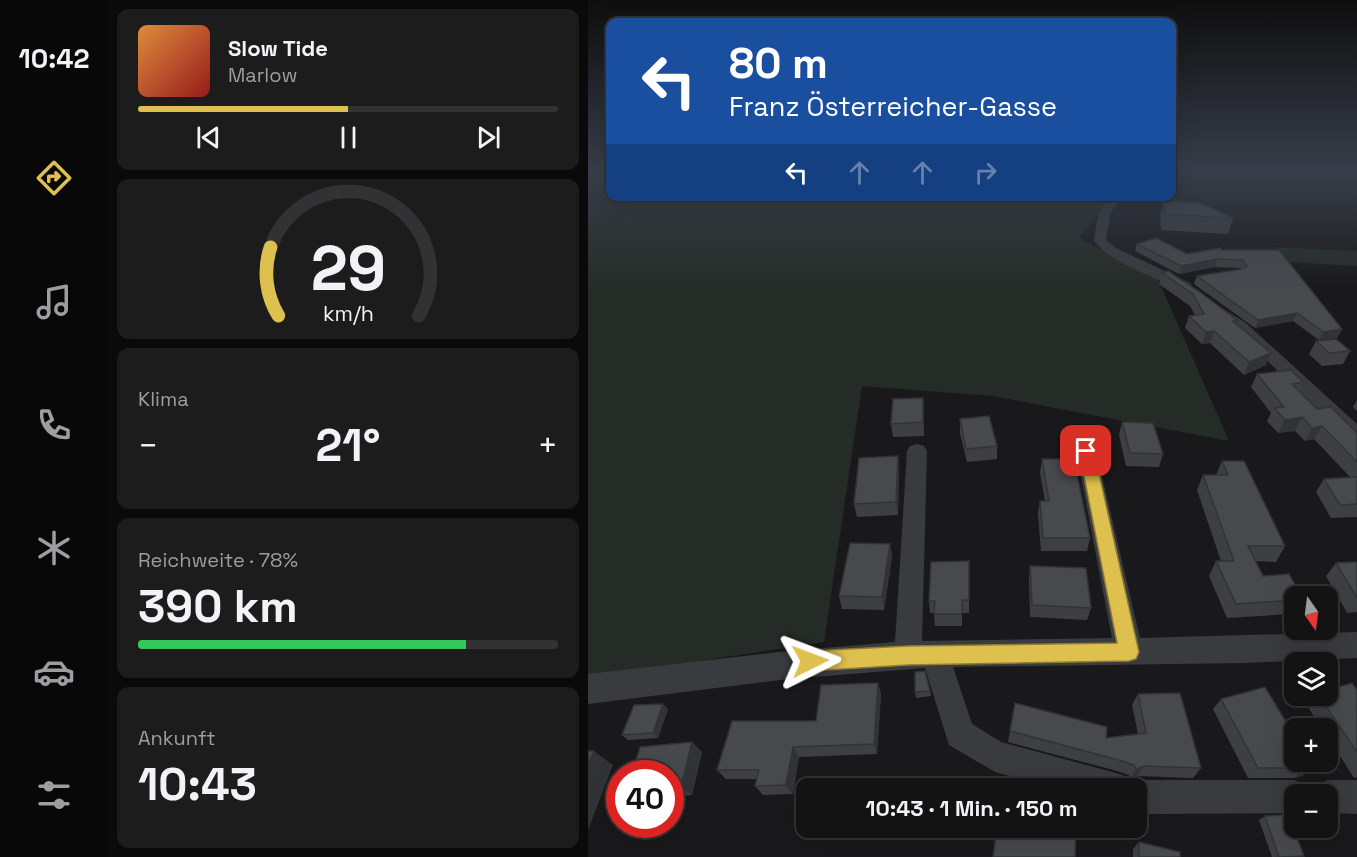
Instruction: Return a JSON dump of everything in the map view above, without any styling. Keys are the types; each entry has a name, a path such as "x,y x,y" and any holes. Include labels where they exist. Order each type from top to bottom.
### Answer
{"street":[{"path":"1107,210 1104,214 1100,241 1111,251 1178,281 1240,326 1357,435"},
{"path":"1178,281 1196,277"},
{"path":"1086,451 1129,652"},
{"path":"917,452 922,655 960,734 995,756 1076,778"},
{"path":"588,689 810,661 922,655 1355,647"},
{"path":"1147,797 1284,797"},
{"path":"1338,797 1357,797"}],"shaded area":[{"path":"588,210 1101,210 1080,236 1084,241 1157,277 1229,441 993,396 862,386 824,642 588,678"},
{"path":"1274,247 1357,251 1357,266 1285,262"}],"building":[{"path":"1164,210 1215,210 1233,218 1165,214"},
{"path":"1156,238 1187,254 1221,248 1221,250 1279,250 1342,329 1323,332 1297,313 1258,320 1197,276 1242,269 1247,266 1243,260 1217,259 1181,266 1137,244"},
{"path":"1168,271 1237,320 1233,321 1271,353 1249,362 1214,331 1206,332 1189,316 1204,314 1193,294 1162,273"},
{"path":"1336,339 1350,351 1329,353 1316,341"},
{"path":"1291,370 1303,382 1292,384 1317,409 1331,407 1357,433 1357,462 1322,426 1312,428 1302,417 1285,420 1274,408 1284,407 1257,374"},
{"path":"923,398 923,422 891,424 893,399"},
{"path":"989,416 997,446 966,449 960,419"},
{"path":"1122,422 1153,423 1163,454 1130,453"},
{"path":"898,456 896,502 854,504 859,458"},
{"path":"1042,459 1074,459 1090,538 1043,538 1040,501 1049,501"},
{"path":"1222,461 1244,461 1285,546 1248,546 1263,576 1289,574 1296,586 1284,586 1284,601 1236,604 1216,561 1234,561 1203,475 1228,475"},
{"path":"1357,477 1357,504 1340,505 1324,479"},
{"path":"850,543 890,544 882,597 839,596"},
{"path":"969,561 969,600 962,600 962,614 934,614 935,601 929,601 931,562"},
{"path":"1357,562 1357,598 1336,563"},
{"path":"1030,566 1086,568 1091,608 1032,605"},
{"path":"925,671 930,691 915,692 915,672"},
{"path":"878,683 874,744 793,747 786,785 755,786 759,770 717,770 732,721 816,721 821,685"},
{"path":"1352,683 1357,690 1357,752 1338,724 1338,718 1334,718 1326,706 1338,706 1338,687"},
{"path":"1265,687 1284,718 1284,768 1258,768 1221,699"},
{"path":"1180,693 1201,768 1144,766 1136,769 1134,765 1122,761 1010,731 1015,703 1107,727 1106,738 1146,733 1138,694"},
{"path":"663,704 653,733 622,735 634,705"},
{"path":"692,742 684,775 684,760 636,760 640,747"},
{"path":"588,751 594,751 588,764"},
{"path":"1284,815 1284,838 1297,838 1304,856 1279,857 1265,816"},
{"path":"996,838 1076,838 1075,857 993,857"},
{"path":"1139,842 1180,852 1180,857 1139,857"}],"route":[{"path":"810,661 908,655 1129,652 1086,451"}]}
